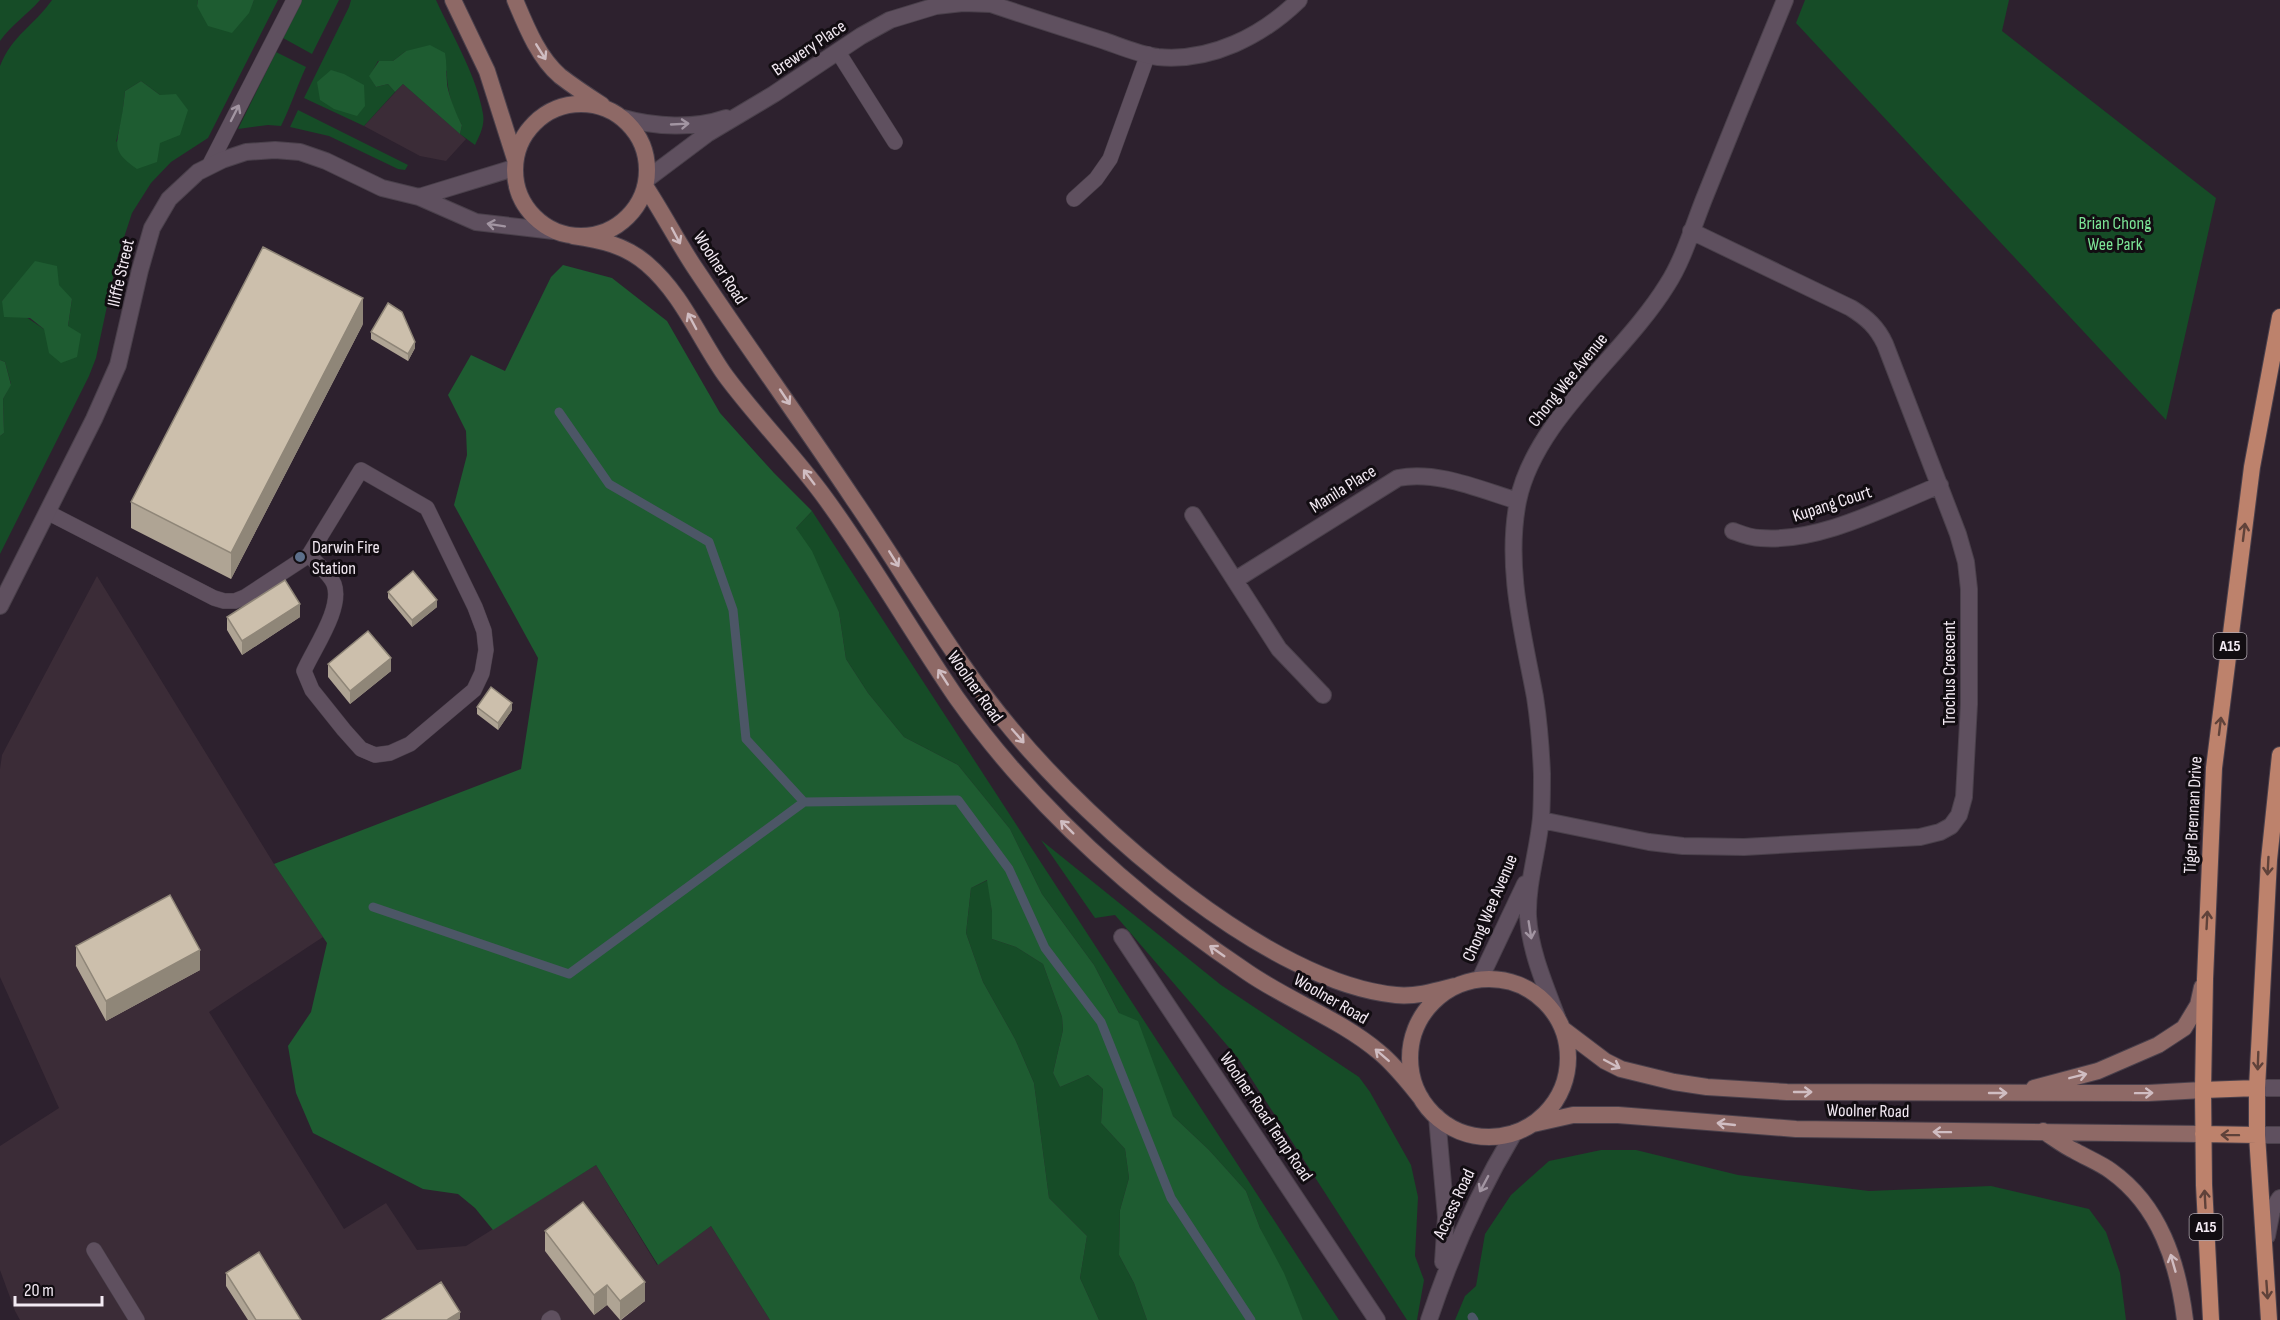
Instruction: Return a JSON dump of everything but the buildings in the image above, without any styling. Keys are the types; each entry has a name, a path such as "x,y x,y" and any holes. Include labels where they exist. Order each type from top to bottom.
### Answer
{"main road":[{"path":"453,0 487,71 515,163 516,187 524,205 537,220 554,231 573,236 594,235 610,230 635,208 646,183 646,162 642,146 634,131 616,114 550,66 535,42 515,0"},
{"path":"515,163 524,136 533,123 546,114 561,107 576,104 593,105 616,114"},
{"name":"Woolner Road","path":"646,183 693,265 883,541 975,682 1014,732 1105,826 1152,866 1234,928 1312,971 1354,987 1396,995 1425,993 1455,986"},
{"name":"Woolner Road","path":"573,236 603,240 618,245 646,262 670,288 724,372 822,494 955,695 988,740 1029,789 1083,843 1135,890 1249,974 1345,1028 1378,1051 1421,1098"},
{"name":"Tiger Brennan Drive","path":"2211,1320 2203,1090 2214,768 2253,466 2280,317"},
{"path":"2269,1320 2257,1135 2268,860 2280,755"},
{"path":"1480,979 1518,983 1545,1001 1561,1023 1569,1059 1564,1084 1552,1105 1533,1124 1514,1133 1492,1137 1477,1136 1455,1130 1437,1117 1421,1098 1411,1071 1412,1038 1427,1009 1455,986 1480,979"},
{"path":"2022,1093 2106,1068 2165,1040 2184,1028 2192,1016 2198,1005 2205,979"},
{"name":"Woolner Road","path":"1561,1023 1605,1061 1621,1069 1674,1082 1787,1092 2148,1093 2203,1090"},
{"path":"2203,1090 2258,1088"},
{"name":"Woolner Road","path":"1533,1124 1573,1115 1607,1115 1645,1116 1796,1129 2203,1134"},
{"path":"2043,1131 2112,1172 2133,1189 2150,1211 2171,1255 2179,1282 2185,1320"},
{"path":"2203,1134 2257,1135"}],"street":[{"name":"Brewery Place","path":"747,111 890,20 936,6 963,3 991,4 1157,57 1189,56 1217,51 1244,40 1276,20 1299,0"},
{"name":"Chong Wee Avenue","path":"1561,1023 1541,973 1530,933 1528,901 1541,820 1541,747 1515,586 1514,542 1518,501 1544,440 1665,289 1785,0"},
{"path":"616,114 653,125 720,120 747,111"},
{"path":"646,183 707,134 747,111"},
{"name":"Iliffe Street","path":"0,606 118,365 152,228 169,199 185,182 209,166 246,152 275,150 300,152 326,161 382,188 419,197 477,222 554,231"},
{"path":"419,197 515,163"},
{"name":"Trochus Crescent","path":"1541,820 1649,843 1734,847 1920,837 1940,832 1951,826 1959,814 1965,786 1969,704 1969,589 1964,552 1885,344 1878,330 1868,319 1822,292 1691,231"},
{"name":"Manila Place","path":"1235,580 1398,478 1419,475 1518,501"},
{"name":"Kupang Court","path":"1733,531 1757,538 1798,537 1832,528 1940,485"},
{"path":"1193,514 1279,649 1323,695"},
{"path":"2273,808 2280,825"},
{"name":"Chong Wee Avenue","path":"1480,979 1520,896 1535,851"},
{"name":"Woolner Road Temp Road","path":"1122,937 1377,1320"},
{"path":"2258,1088 2280,1088"},
{"name":"Access Road","path":"1437,1117 1446,1217 1443,1263 1437,1295"},
{"name":"Access Road","path":"1429,1320 1471,1209 1514,1133"},
{"path":"2257,1135 2280,1135"},
{"path":"2265,1261 2268,1224 2272,1210 2280,1197"}],"lane":[{"path":"209,166 294,0"},
{"path":"838,52 895,142"},
{"path":"1074,199 1096,179 1110,159 1148,54"},
{"path":"47,512 224,602 245,597 309,555 360,471 428,508 475,607 484,631 486,650 482,673 474,690 410,744 390,753 375,755 361,749 312,690 304,671 314,647 330,621 335,599 333,583 309,555"},
{"path":"94,1250 137,1320"}],"shaded area":[{"path":"403,84 466,139 446,161 420,156 364,126"},
{"path":"97,576 274,864 323,937 209,1012 344,1229 386,1203 417,1250 466,1246 596,1165 657,1265 711,1226 770,1320 20,1320 0,1270 0,1146 59,1108 0,977 0,769 2,755"}],"green space":[{"path":"0,0 40,0 0,41"},
{"path":"52,0 198,0 197,6 248,13 254,0 278,0 208,138 171,162 151,183 132,213 117,259 96,358 0,554 0,436 4,433 3,399 11,384 5,362 0,360 0,66 17,38","holes":["141,81 160,95 116,142 122,119 125,91","22,279 72,299 68,326 44,329 2,301"]},
{"path":"198,0 254,0 249,13 232,33 208,26 197,6"},
{"path":"302,0 339,0 312,54 283,38"},
{"path":"351,0 436,0 470,70 480,100 483,122 475,145 460,134 462,125 451,99 447,71 406,51 393,61 378,61 370,76 376,87 388,84 395,92 364,126 304,98"},
{"name":"Brian Chong Wee Park","path":"1805,0 2009,0 2002,31 2216,198 2166,420 1796,23"},
{"path":"430,45 445,53 447,87 462,125 460,134 403,84 395,92 388,84 376,87 369,76 379,61 393,61 406,51"},
{"path":"276,52 306,67 281,126 268,125 238,129"},
{"path":"331,70 364,85 365,106 357,116 334,109 320,100 317,82"},
{"path":"141,81 160,95 176,94 188,110 180,135 160,143 157,162 137,169 123,158 117,143 125,91"},
{"path":"298,110 408,165 405,170 398,169 329,136 290,127"},
{"path":"35,261 57,266 59,285 72,299 68,326 81,334 77,357 61,363 49,353 44,329 30,318 4,317 2,301"},
{"path":"563,265 612,278 667,321 720,413 812,511 796,528 812,551 839,612 846,659 868,693 904,737 958,765 1010,829 1042,894 1094,965 1119,1013 1138,1021 1173,1116 1209,1150 1246,1191 1260,1228 1284,1273 1303,1320 1147,1320 1134,1283 1119,1255 1120,1210 1129,1178 1125,1149 1101,1123 1103,1089 1088,1075 1060,1087 1053,1073 1063,1030 1062,1017 1043,964 1016,947 992,939 992,912 987,880 971,888 966,933 983,982 1015,1039 1034,1083 1049,1198 1087,1236 1080,1278 1099,1320 770,1320 711,1226 658,1265 596,1165 493,1230 475,1208 458,1194 423,1189 313,1133 296,1093 288,1046 311,1012 327,943 274,864 521,769 538,658 454,505 467,455 466,431 448,395 471,355 505,371 551,277"},
{"path":"0,360 5,362 11,385 3,399 4,433 0,436"},
{"path":"812,511 1339,1320 1303,1320 1260,1228 1246,1191 1209,1150 1173,1116 1094,965 1042,894 1010,829 958,765 904,737 868,693 846,659 839,612 796,528"},
{"path":"1041,840 1221,985 1359,1077 1370,1092 1411,1165 1418,1197 1415,1256 1424,1280 1417,1320 1407,1320 1238,1058 1115,915 1095,918"},
{"path":"988,880 992,912 992,939 1016,947 1043,964 1062,1017 1063,1030 1053,1073 1060,1087 1088,1075 1103,1089 1101,1123 1125,1149 1129,1178 1120,1210 1119,1255 1134,1283 1147,1320 1099,1320 1080,1278 1087,1236 1049,1198 1034,1083 1015,1039 983,982 966,933 971,888"},
{"path":"1601,1150 1636,1150 1738,1175 1869,1191 1991,1186 2089,1209 2106,1232 2120,1273 2126,1320 1455,1320 1465,1296 1476,1286 1485,1234 1511,1195 1549,1161"}],"waterway":[{"path":"559,412 609,484 709,542 733,610 746,739 804,802 958,800 1009,869 1045,948 1101,1022 1171,1198 1251,1320"},
{"path":"373,907 569,974 804,802"}],"place":[{"name":"Darwin Fire Station","path":"300,557"}]}
